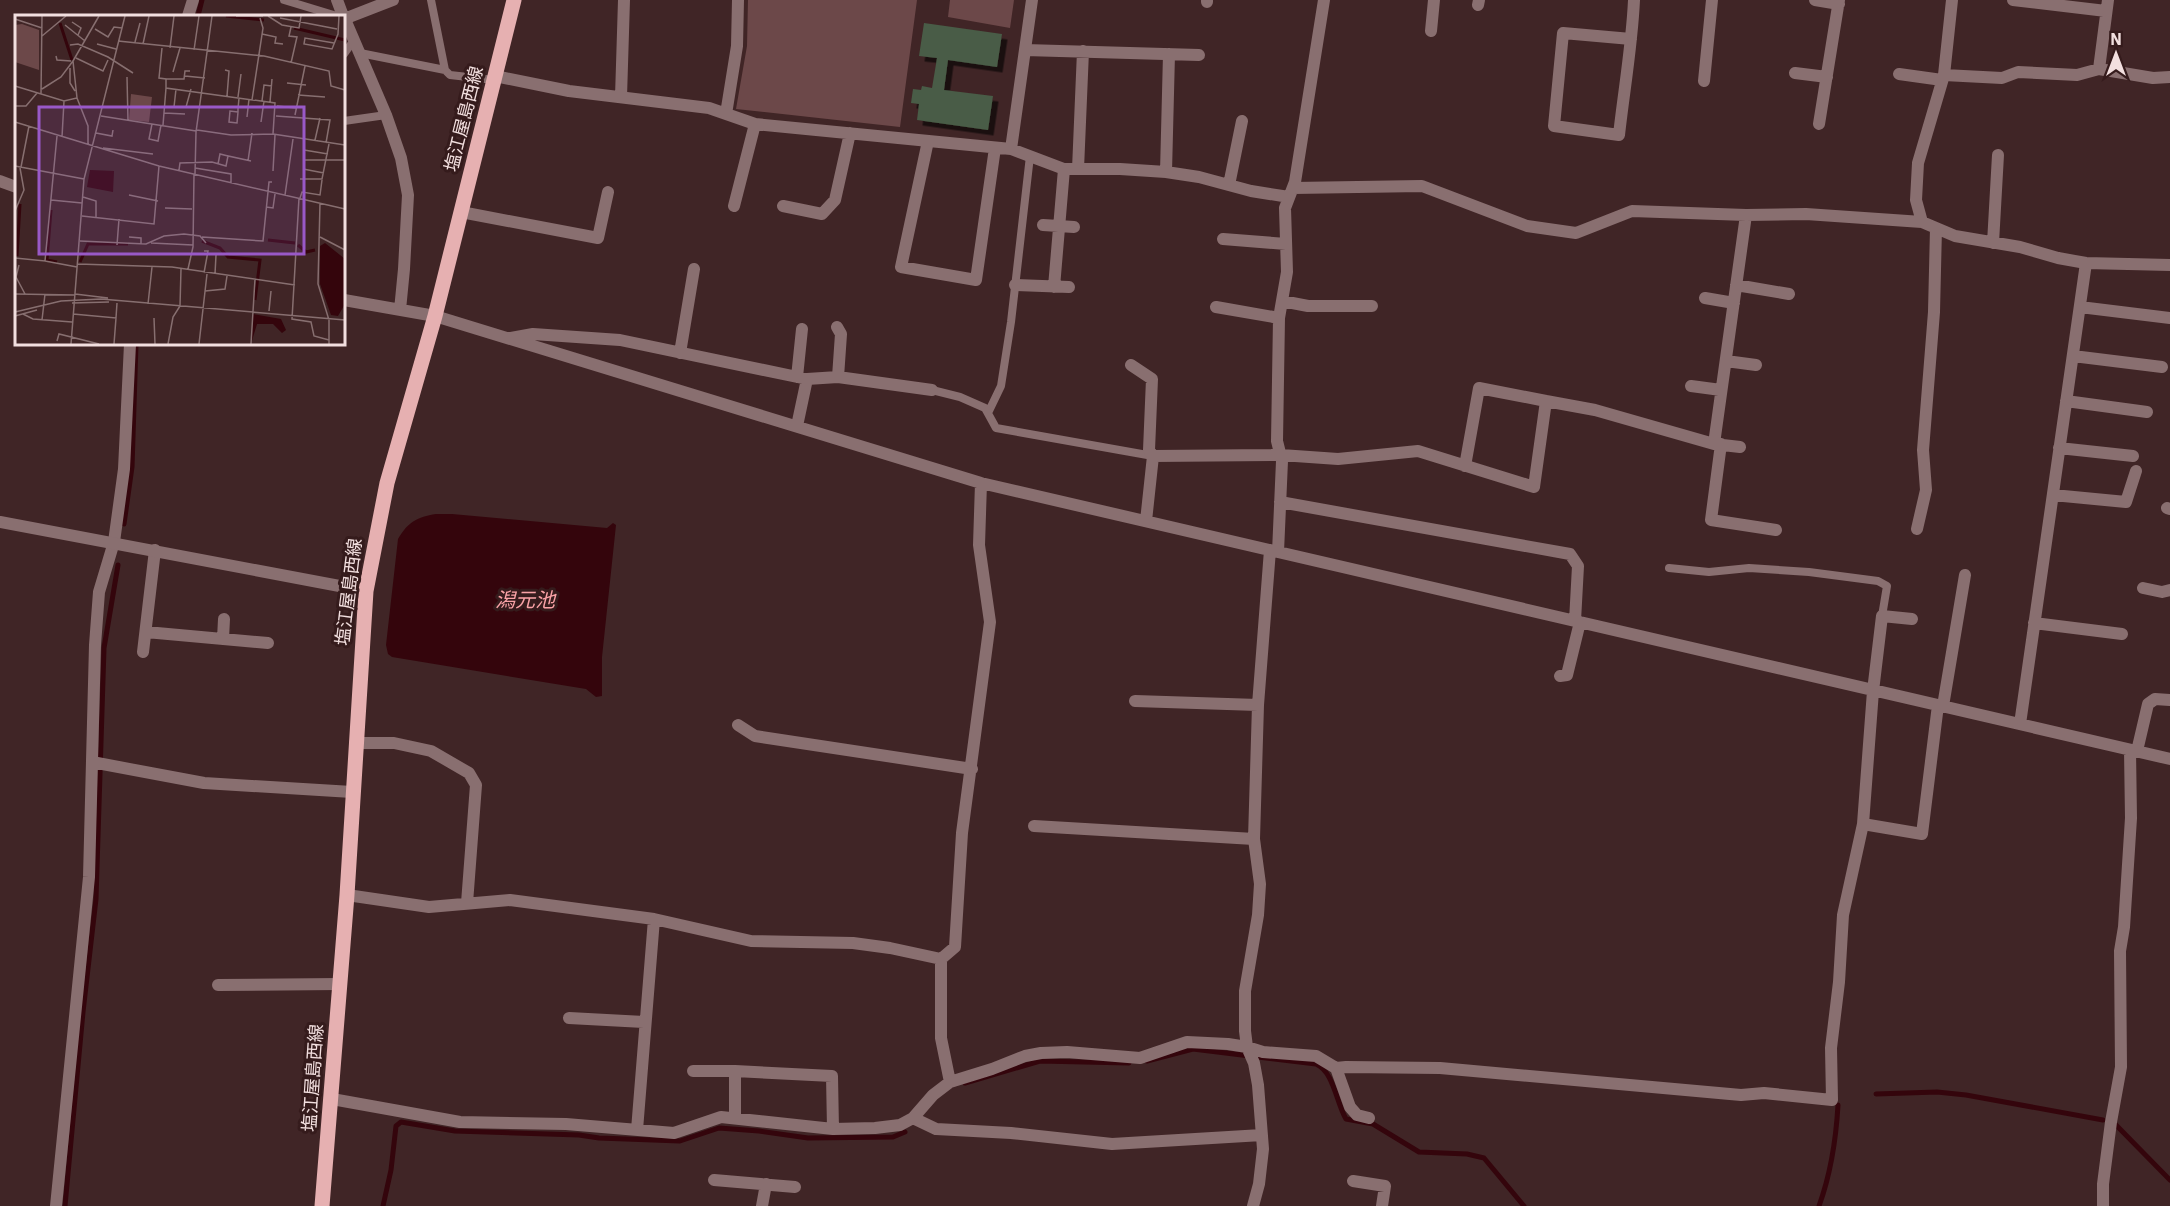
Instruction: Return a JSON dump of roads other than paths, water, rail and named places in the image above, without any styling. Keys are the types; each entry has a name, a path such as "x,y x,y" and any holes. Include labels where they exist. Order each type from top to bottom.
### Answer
{"main road":[{"name":"塩江屋島西線","path":"322,1206 347,895 366,591 387,483 435,316 514,0"}],"street":[{"path":"188,15 193,0"},
{"path":"337,0 343,15"},
{"path":"345,18 393,0"},
{"path":"621,97 624,0"},
{"path":"726,114 737,46 738,0"},
{"path":"1011,149 1032,0"},
{"path":"1253,1206 1259,1184 1263,1149 1258,1085 1245,1031 1245,991 1260,884 1254,839 1258,705 1280,502 1281,455 1277,441 1280,318 1287,272 1285,208 1295,182 1324,0"},
{"path":"1431,31 1434,0"},
{"path":"1631,39 1563,33 1554,126 1618,135 1631,39 1634,0"},
{"path":"1704,81 1712,0"},
{"path":"1815,0 1839,2 1819,124"},
{"path":"1922,222 1916,200 1918,164 1943,77 1952,0"},
{"path":"2013,0 2107,5 2099,69"},
{"path":"345,20 386,115 401,158 408,195 400,309"},
{"path":"1025,50 1199,55"},
{"path":"1078,169 1083,51"},
{"path":"1166,172 1169,54"},
{"path":"1899,74 2002,78 2018,72 2076,75 2099,69 2153,78 2170,77"},
{"path":"1795,73 1827,77"},
{"path":"494,78 569,91 709,108 755,124 1011,149 1064,169 1166,172 1229,185 1291,193 1422,186 1527,226 1576,233 1632,211 1746,215 1806,214 1922,222 1955,236 2020,247 2086,263 2170,266"},
{"path":"1229,185 1242,121"},
{"path":"734,206 755,124"},
{"path":"783,206 822,214 835,200 850,133"},
{"path":"928,141 901,267 976,280 995,148"},
{"path":"1993,243 1998,155"},
{"path":"1054,287 1064,169"},
{"path":"0,181 15,187"},
{"path":"461,212 598,238 608,192"},
{"path":"1746,215 1722,390 1711,520 1776,530"},
{"path":"1043,225 1074,227"},
{"path":"1917,529 1926,490 1923,450 1934,312 1936,228"},
{"path":"1223,239 1286,244"},
{"path":"2020,724 2086,263"},
{"path":"680,353 694,269"},
{"path":"1015,285 1069,287"},
{"path":"1736,285 1789,294"},
{"path":"1705,298 1734,303"},
{"path":"345,300 435,316 981,483 2170,759"},
{"path":"1282,301 1308,306 1372,306"},
{"path":"1216,307 1280,318"},
{"path":"2079,307 2170,318"},
{"path":"837,327 841,334 838,377"},
{"path":"796,426 802,378 802,329"},
{"path":"510,339 532,334 620,340 802,378 838,377 932,390"},
{"path":"56,1206 89,878 98,764 95,645 99,592 114,542 124,469 130,345"},
{"path":"2073,356 2162,367"},
{"path":"1726,361 1756,365"},
{"path":"1131,365 1152,379 1149,450 1153,456 1146,521"},
{"path":"1691,386 1722,390"},
{"path":"1466,466 1479,388 1595,410 1718,444 1740,447"},
{"path":"1153,456 1281,455 1338,459 1418,451 1534,487 1546,401"},
{"path":"2066,401 2147,412"},
{"path":"2059,448 2133,456"},
{"path":"2053,495 2126,502 2136,471"},
{"path":"950,1082 941,1038 941,959 955,947 962,833 990,622 979,545 981,483"},
{"path":"1280,502 1570,554 1578,566 1577,621 1567,675 1560,676"},
{"path":"0,522 366,591"},
{"path":"143,652 155,550"},
{"path":"1863,824 1922,834 1940,706 1965,575"},
{"path":"2143,588 2162,592 2170,590"},
{"path":"1336,1068 1346,1066 1440,1068 1741,1095 1764,1093 1832,1100 1831,1048 1839,982 1843,915 1863,824 1873,691 1882,616 1912,619"},
{"path":"223,639 224,619"},
{"path":"2034,623 2122,634"},
{"path":"146,632 268,643"},
{"path":"2103,1206 2103,1184 2111,1122 2121,1067 2120,951 2124,927 2134,751 2148,704 2155,699 2170,700"},
{"path":"1135,701 1258,705"},
{"path":"738,725 755,736 972,769"},
{"path":"355,742 394,743 430,751 469,773 476,785 467,903"},
{"path":"98,764 204,783 352,792"},
{"path":"1034,825 1254,839"},
{"path":"347,895 429,907 510,900 654,919 751,941 853,943 941,959"},
{"path":"637,1130 654,919"},
{"path":"218,985 339,984"},
{"path":"569,1018 644,1022"},
{"path":"332,1099 460,1122 566,1124 674,1133 721,1117 833,1129 875,1128 900,1125 914,1118 933,1095 950,1082 1025,1056 1067,1052 1140,1058 1187,1042 1251,1054 1263,1052 1316,1056 1336,1068 1350,1107 1358,1115 1369,1118"},
{"path":"693,1071 832,1076 833,1129"},
{"path":"735,1071 735,1118"},
{"path":"914,1118 936,1129 1011,1133 1112,1144 1262,1135"},
{"path":"714,1180 795,1187"},
{"path":"1353,1181 1385,1186 1382,1206"},
{"path":"762,1206 766,1184"}],"lane":[{"path":"284,0 334,15"},
{"path":"431,0 445,70 450,75 494,78"},
{"path":"345,53 354,40"},
{"path":"360,53 445,70"},
{"path":"345,122 386,115"},
{"path":"988,413 1001,386 1030,156"},
{"path":"932,390 960,397 985,408 996,428 1153,456"},
{"path":"1669,568 1708,572 1749,568 1809,572 1878,582 1887,586 1882,616"}],"water":[{"name":"潟元池","path":"436,514 607,528 613,523 616,525 602,657 602,696 596,697 586,689 392,657 388,654 386,645 398,539 405,528 414,521"}],"waterway":[{"path":"198,15 202,0"},
{"path":"124,524 132,467 136,345"},
{"path":"65,1206 96,899 104,648 118,565"},
{"path":"1147,1061 1193,1049 1316,1064 1331,1080 1346,1119 1373,1124 1419,1152 1467,1154 1484,1158 1524,1206"},
{"path":"965,1083 1040,1061 1129,1063"},
{"path":"1876,1094 1937,1092 1966,1095 2103,1120"},
{"path":"1819,1206 1832,1156 1838,1105"},
{"path":"383,1206 391,1170 396,1126 401,1122 455,1131 680,1141 719,1128 808,1138 893,1137 905,1132"},
{"path":"2116,1125 2170,1180"}]}
